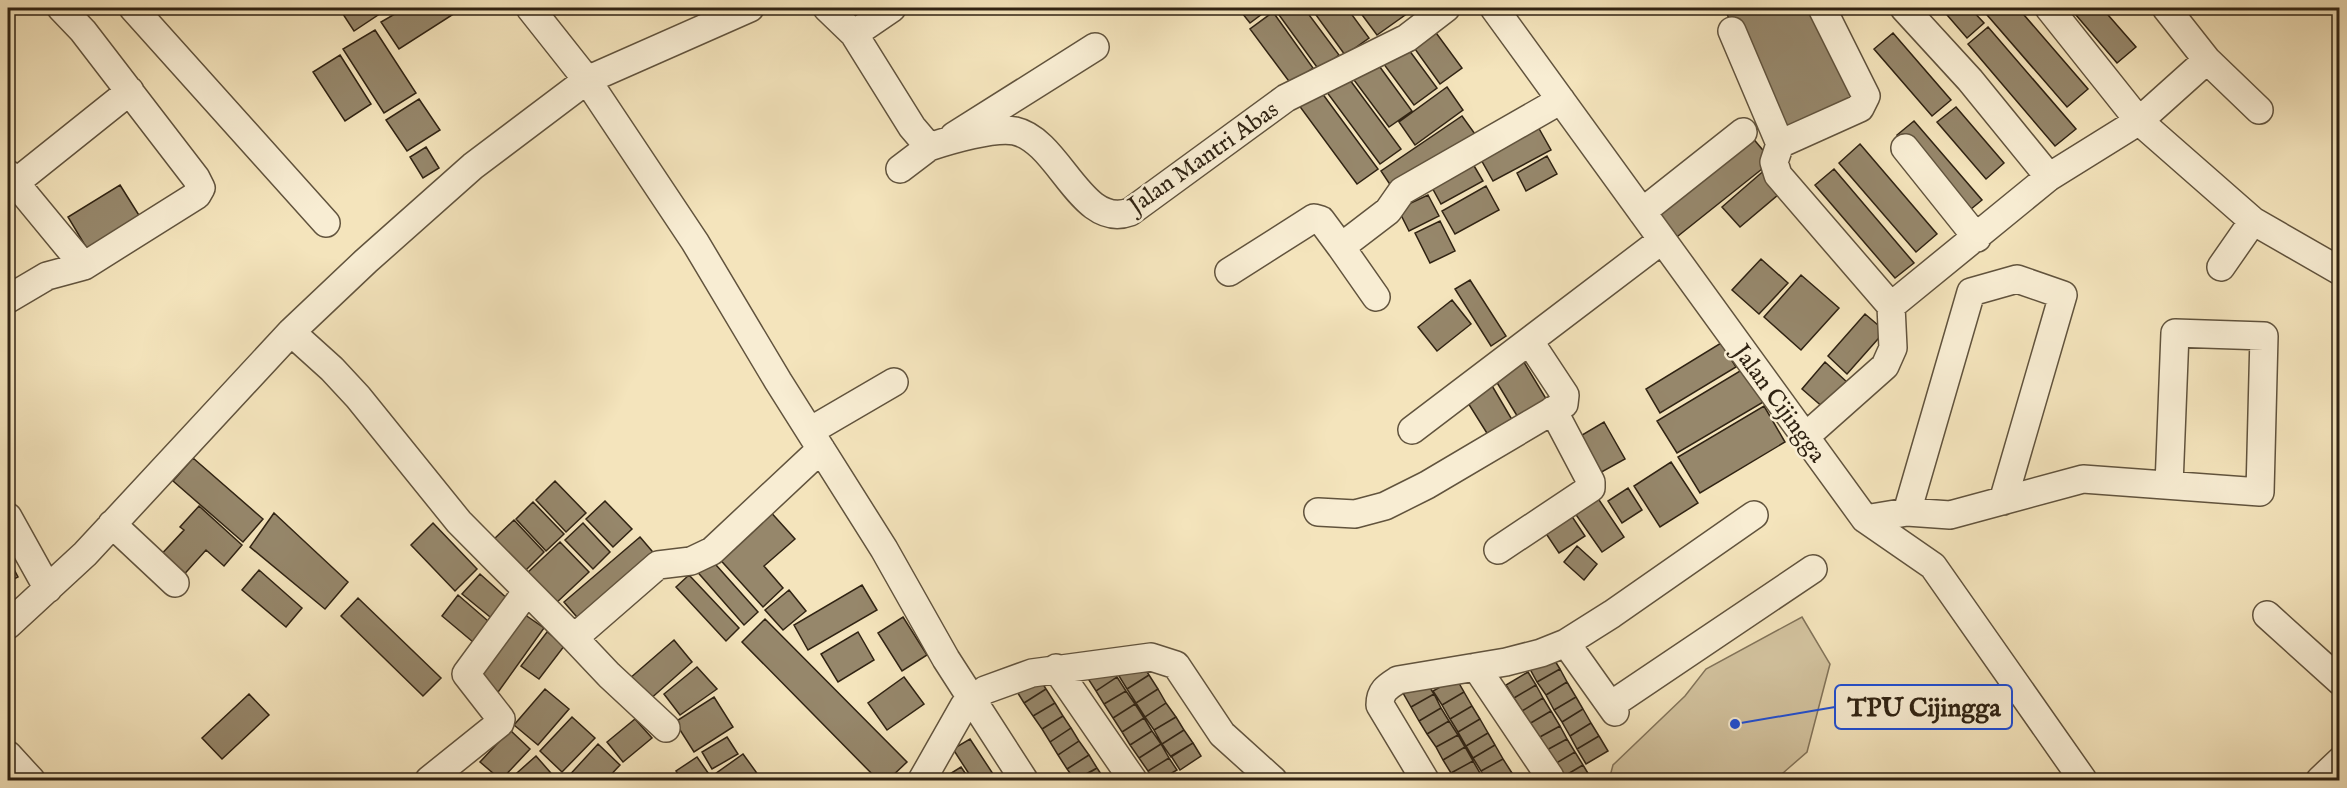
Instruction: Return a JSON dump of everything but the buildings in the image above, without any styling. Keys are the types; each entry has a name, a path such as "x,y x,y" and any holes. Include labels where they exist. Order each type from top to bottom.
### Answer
{"street":[{"path":"8,299 47,276 84,266 197,195 201,188 83,31 61,8"},
{"path":"134,8 326,223"},
{"path":"530,8 587,80 695,242 884,549 971,700 1024,780"},
{"path":"8,625 48,589 112,524 291,332 473,165 587,80 750,8"},
{"path":"827,8 854,34 912,127 937,144"},
{"path":"854,34 892,8"},
{"name":"Jalan Mantri Abas","path":"937,144 999,131 1024,134 1042,146 1098,211 1109,215 1123,214 1286,98 1407,38 1446,8"},
{"name":"Jalan Cijingga","path":"1494,8 1865,519 1933,566 2083,780"},
{"path":"1780,144 1860,108 1865,102 1866,96 1822,8"},
{"path":"1904,8 1970,80 2049,177"},
{"path":"2049,8 2139,121 2253,221 2340,271"},
{"path":"2166,8 2207,60 2259,110"},
{"path":"1732,31 1780,144 1774,162 1778,175 1891,306 1893,348 1884,366 1805,437"},
{"path":"900,169 1095,47"},
{"path":"1891,306 2049,177 2139,121 2207,60"},
{"path":"84,266 11,178 129,91"},
{"path":"1341,247 1390,210 1402,191 1561,100"},
{"path":"1642,212 1743,132"},
{"path":"1905,148 1977,238"},
{"path":"1229,272 1314,218 1320,220 1376,297"},
{"path":"2221,267 2253,221"},
{"path":"1412,430 1662,240"},
{"path":"1907,512 1971,292 2017,279 2063,295 2003,501"},
{"path":"291,332 345,383 459,522 609,675 666,728"},
{"path":"1865,519 1907,512 1950,515 2084,479 2259,492 2264,336 2175,333 2169,485"},
{"path":"1318,512 1355,514 1385,507 1427,485 1564,404 1566,398 1530,342"},
{"path":"574,638 658,565 690,561 712,551 815,440 894,382"},
{"path":"1498,550 1538,521 1587,492 1592,486 1553,410"},
{"path":"1425,780 1380,705 1380,696 1385,688 1398,681 1541,653 1566,643 1612,614 1754,515"},
{"path":"8,517 48,589"},
{"path":"112,524 175,583"},
{"path":"1566,643 1613,708 1814,569"},
{"path":"429,780 500,723 501,718 498,711 466,674 527,591"},
{"path":"2267,615 2340,681"},
{"path":"922,780 956,717 971,700 985,690 1032,673 1056,668 1151,657 1166,660 1181,671 1228,741 1273,780"},
{"path":"1476,667 1550,777"},
{"path":"1056,668 1133,780"},
{"path":"8,754 32,780"},
{"path":"2320,780 2340,761"}],"shaded area":[{"path":"1802,617 1830,664 1807,752 1775,780 1609,780 1613,765 1685,696 1706,669"}],"place":[{"name":"TPU Cijingga","path":"1735,724"}]}
